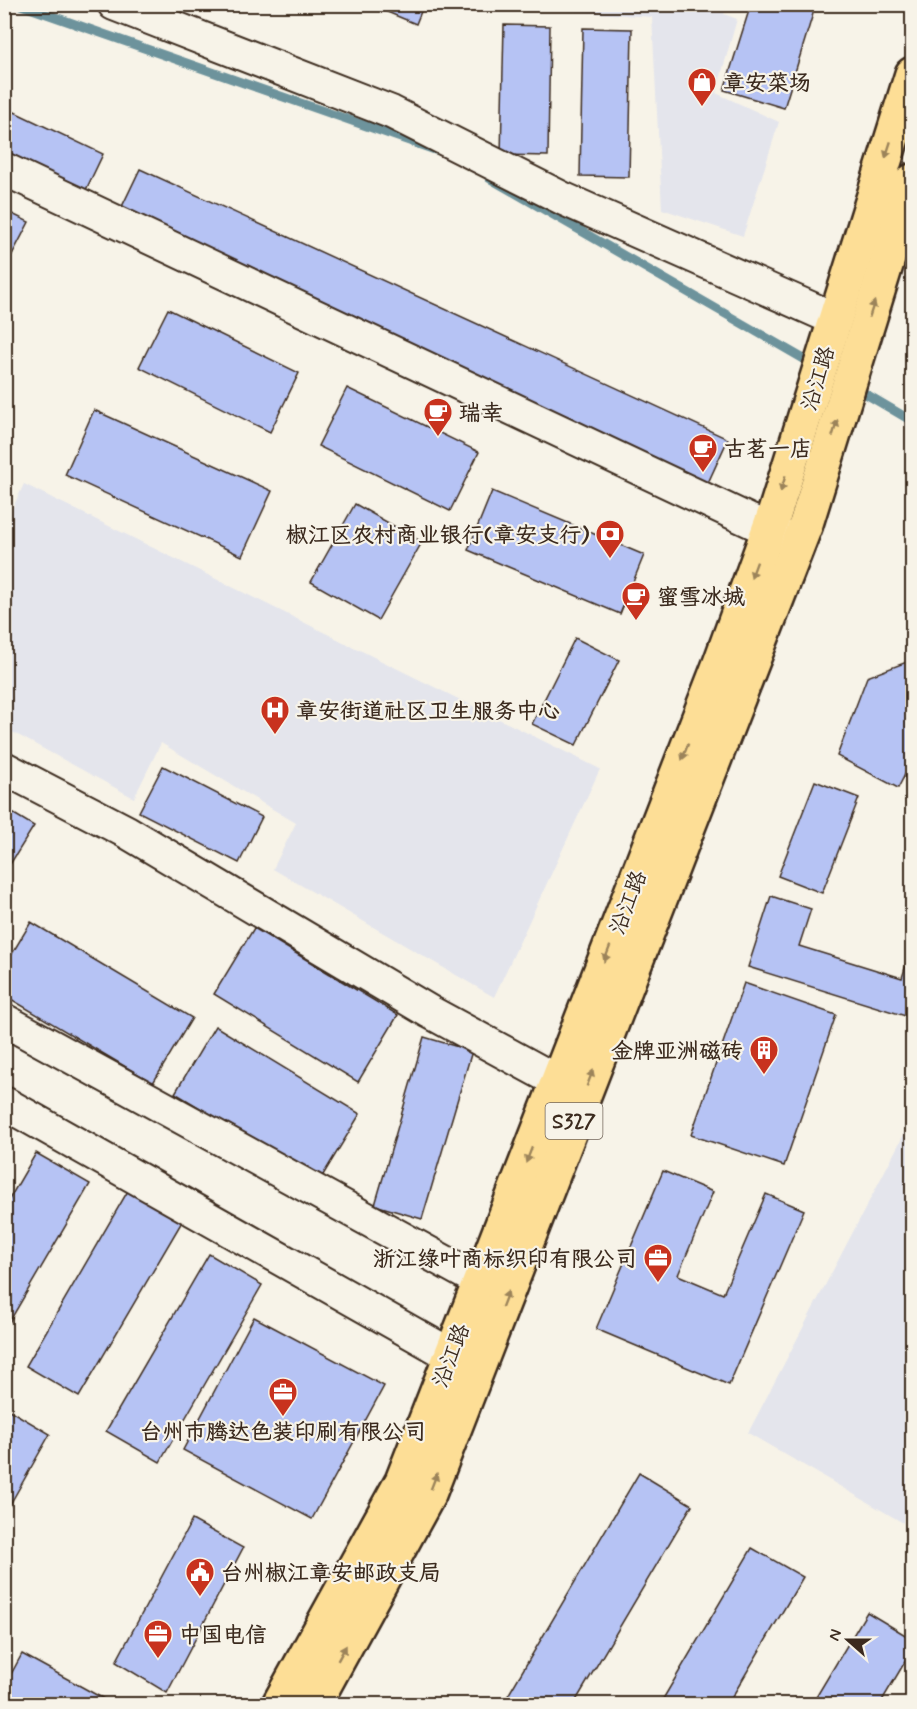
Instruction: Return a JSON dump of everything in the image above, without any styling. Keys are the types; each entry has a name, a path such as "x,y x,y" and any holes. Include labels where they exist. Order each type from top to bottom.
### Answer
{"main road":[{"name":"沿江路","path":"279,1704 402,1481 478,1280 720,663 771,522 912,74"},
{"name":"沿江路","path":"314,1704 429,1494 802,534 912,181"}],"street":[{"path":"114,4 391,112 830,334"},
{"path":"4,169 771,522 802,534"},
{"path":"4,768 127,832 430,1012 557,1081"},
{"path":"4,1020 478,1280"},
{"path":"4,1103 451,1355"}],"shaded area":[{"name":"章安菜场","path":"570,4 727,5 724,14 737,19 716,93 779,122 743,236 662,209 652,17 569,11"},
{"name":"章安街道社区卫生服务中心","path":"24,484 600,769 494,997 273,869 296,823 161,743 134,798 5,728 5,524"},
{"path":"912,1119 912,1528 748,1433"}],"building":[{"path":"368,4 424,4 416,24"},
{"path":"751,4 816,4 784,108 724,90"},
{"path":"504,25 550,26 548,156 501,155"},
{"path":"583,28 632,29 629,177 580,176"},
{"path":"4,107 103,154 83,196 4,158"},
{"path":"140,169 728,439 707,485 118,215"},
{"path":"4,210 29,222 4,270"},
{"path":"168,309 299,373 270,432 139,367"},
{"path":"347,388 479,452 450,511 318,446"},
{"path":"94,410 272,491 242,556 65,475"},
{"path":"492,491 644,555 620,614 468,550"},
{"path":"355,504 422,542 378,620 311,582"},
{"path":"575,638 619,660 576,745 532,724"},
{"path":"912,660 912,761 898,788 837,756 867,677"},
{"path":"163,766 262,817 239,863 139,812"},
{"path":"815,781 859,798 822,893 778,876"},
{"path":"4,808 34,826 4,874"},
{"path":"771,896 811,909 799,946 902,978 912,945 912,1018 748,967"},
{"path":"31,922 192,1018 153,1083 4,995 4,967"},
{"path":"254,928 398,1015 358,1082 214,994"},
{"name":"金牌亚洲磁砖","path":"744,983 836,1015 784,1166 691,1135"},
{"path":"215,1026 360,1114 320,1180 175,1093"},
{"path":"424,1037 472,1051 422,1219 375,1205"},
{"path":"36,1153 90,1184 4,1331 4,1208"},
{"name":"浙江绿叶商标织印有限公司","path":"663,1171 713,1192 678,1275 723,1294 766,1194 804,1210 729,1385 596,1329"},
{"path":"129,1189 183,1220 79,1397 26,1366"},
{"path":"209,1254 262,1285 160,1462 106,1431"},
{"name":"台州市腾达色装印刷有限公司","path":"254,1317 384,1386 312,1519 183,1450"},
{"path":"4,1407 50,1434 4,1515"},
{"path":"639,1473 692,1505 574,1704 503,1704"},
{"path":"192,1520 243,1548 167,1693 116,1662"},
{"path":"752,1548 803,1577 728,1704 660,1704"},
{"path":"867,1612 912,1639 912,1650 880,1704 812,1704"},
{"path":"22,1654 113,1704 4,1704 4,1687"}],"waterway":[{"path":"18,4 435,150"},
{"path":"489,178 816,366"},
{"path":"854,387 912,421"}],"place":[{"name":"章安菜场","path":"702,108"},
{"name":"瑞幸","path":"438,438"},
{"name":"古茗一店","path":"703,474"},
{"name":"椒江区农村商业银行(章安支行)","path":"610,560"},
{"name":"蜜雪冰城","path":"636,622"},
{"name":"章安街道社区卫生服务中心","path":"275,736"},
{"name":"金牌亚洲磁砖","path":"764,1076"},
{"name":"浙江绿叶商标织印有限公司","path":"658,1284"},
{"name":"台州市腾达色装印刷有限公司","path":"283,1418"},
{"name":"台州椒江章安邮政支局","path":"200,1598"},
{"name":"中国电信","path":"158,1660"}]}
